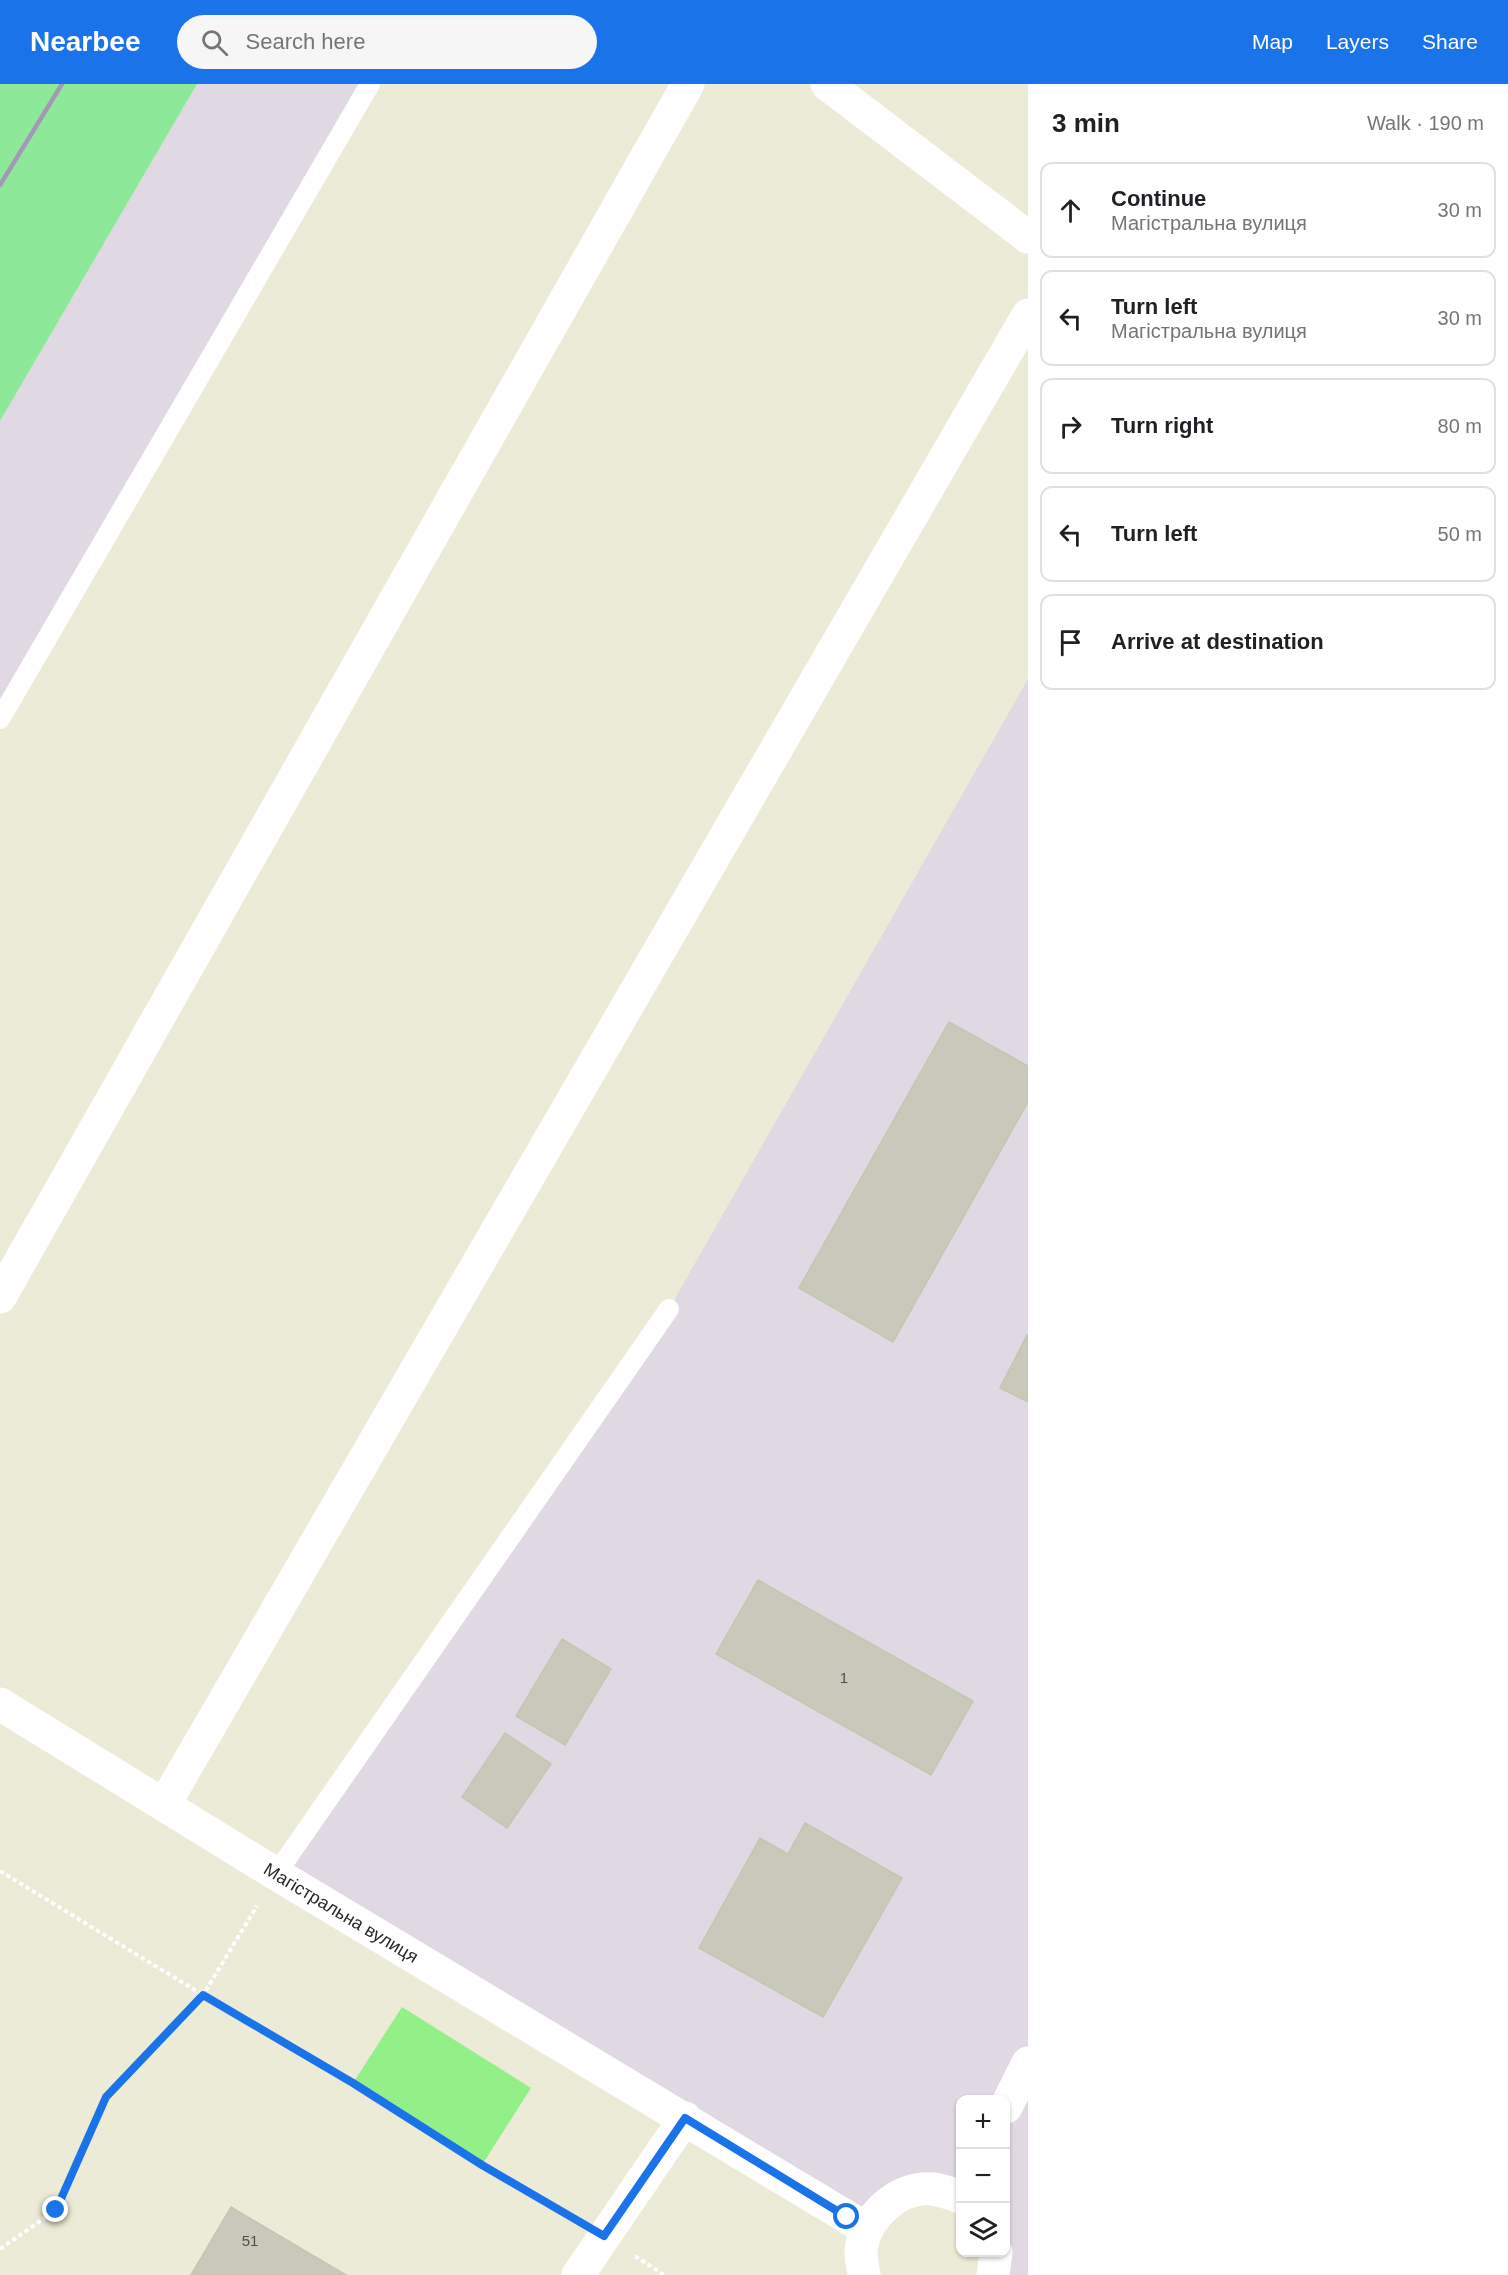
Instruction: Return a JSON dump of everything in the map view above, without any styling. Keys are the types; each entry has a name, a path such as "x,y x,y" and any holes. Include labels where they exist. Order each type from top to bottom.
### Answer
{"street":[{"path":"0,1297 688,84"},
{"path":"827,84 1028,237"},
{"path":"164,1805 1028,315"},
{"name":"Магістральна вулиця","path":"0,1704 276,1874 867,2229"},
{"path":"1010,2097 1028,2063"},
{"path":"578,2275 685,2118"},
{"path":"864,2275 861,2252 867,2229 879,2211 904,2194 932,2189 956,2195"},
{"path":"993,2275 995,2257"}],"lane":[{"path":"0,719 370,84"},
{"path":"276,1874 669,1309"}],"path":[{"path":"0,1871 353,2083 482,2165 604,2236"},
{"path":"0,2249 56,2210 106,2097 203,1995 276,1874"}],"shaded area":[{"path":"197,84 370,84 0,719 0,421"},
{"path":"1028,679 1028,2275 993,2275 1003,2257 1010,2257 1010,2095 956,2095 956,2196 932,2189 867,2229 276,1874 669,1309"}],"green space":[{"path":"0,84 197,84 0,421"},
{"path":"402,2007 531,2088 482,2165 353,2083"}],"building":[{"path":"949,1022 1028,1066 1028,1102 893,1342 799,1288"},
{"path":"1028,1336 1028,1402 1000,1388"},
{"path":"758,1580 973,1701 931,1775 716,1654"},
{"path":"562,1639 611,1669 565,1745 516,1716"},
{"path":"505,1733 551,1764 507,1828 462,1797"},
{"path":"805,1823 902,1878 823,2017 699,1948 760,1838 788,1854"},
{"path":"231,2207 346,2275 191,2275"}],"railway":[{"path":"0,185 62,84"}],"route":[{"path":"56,2210 106,2097 203,1995 353,2083 482,2165 604,2236 685,2118 847,2217"}]}
